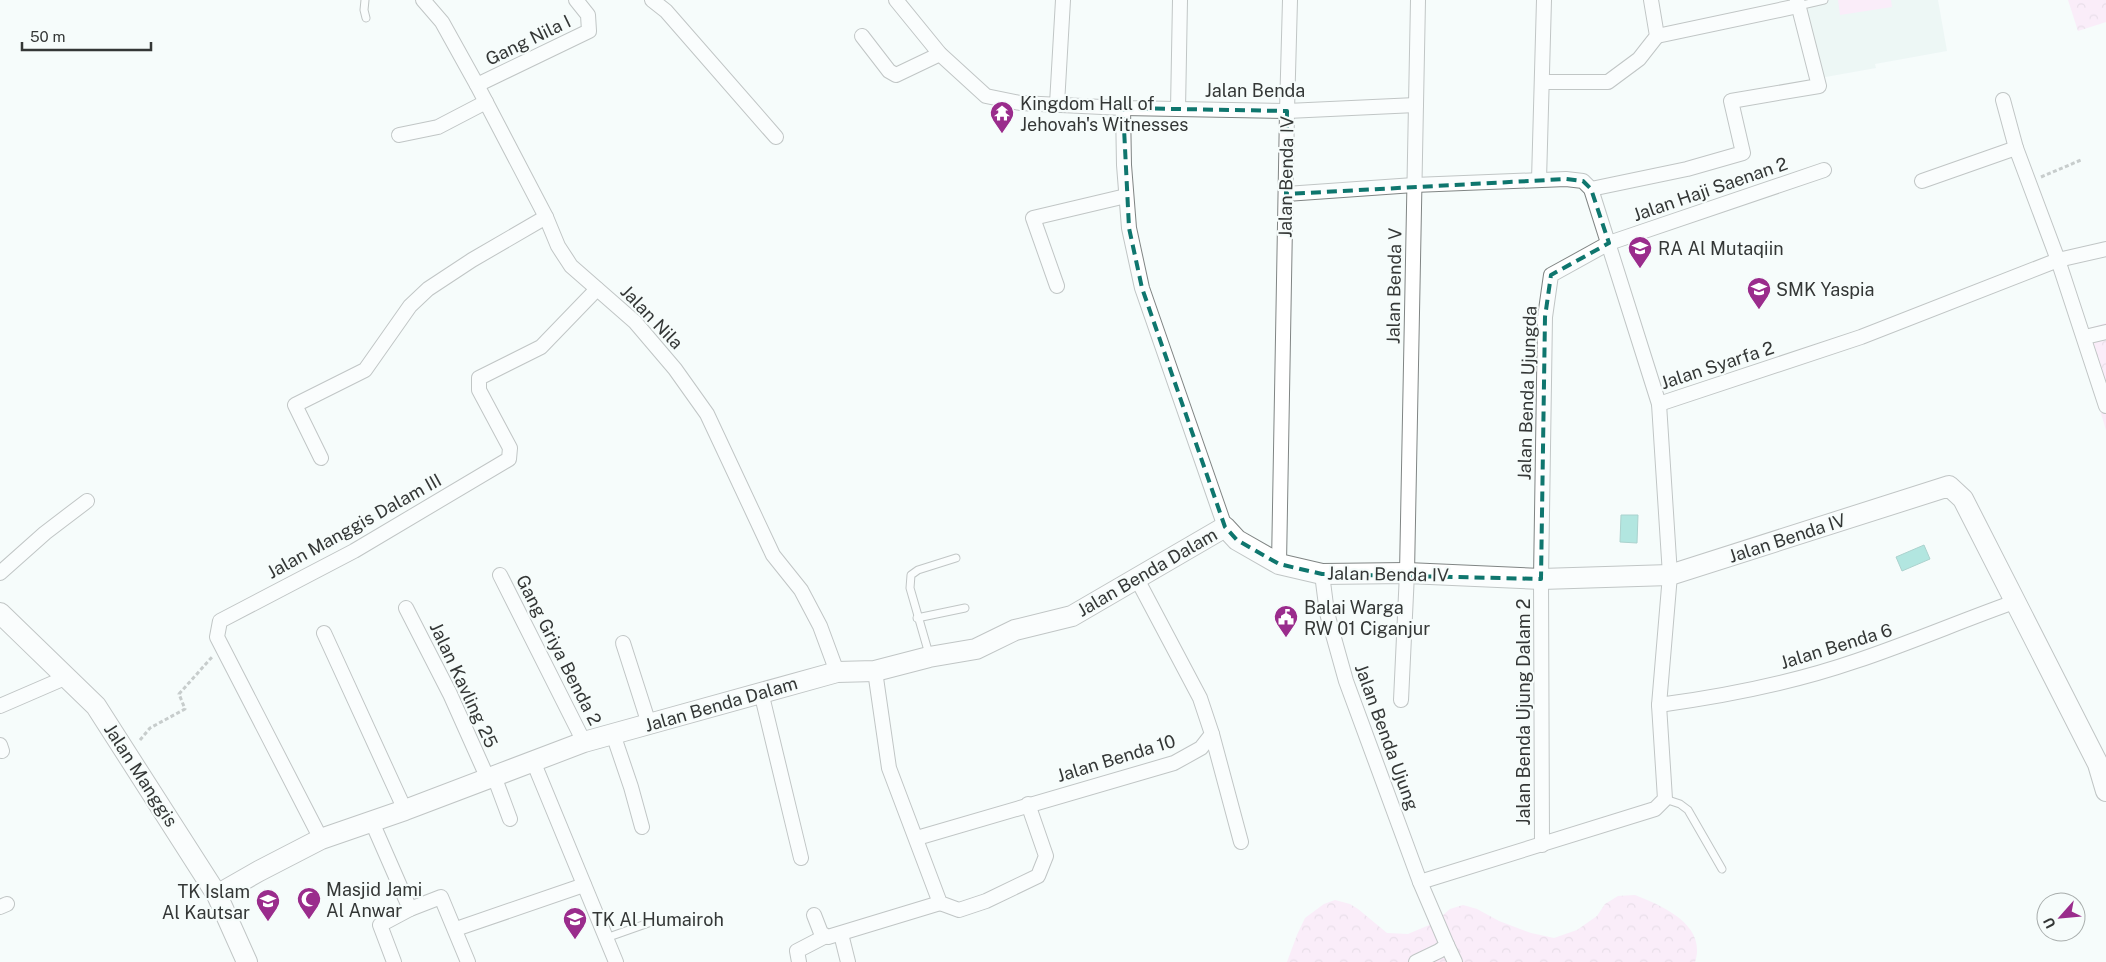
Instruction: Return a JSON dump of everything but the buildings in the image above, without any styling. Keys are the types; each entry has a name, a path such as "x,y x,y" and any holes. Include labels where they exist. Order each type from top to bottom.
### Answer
{"street":[{"name":"Jalan Nila","path":"423,0 442,22 546,217 558,246 571,266 635,322 676,368 707,414 773,556 801,590 820,626 837,672"},
{"name":"Gang Nila I","path":"477,85 589,32 588,15 576,0"},
{"path":"652,0 666,11 776,137"},
{"name":"Jalan Benda","path":"896,0 940,54 986,96 1020,103 1123,108 1287,111 1416,105"},
{"path":"1057,104 1063,0"},
{"path":"1178,108 1180,0"},
{"name":"Jalan Benda IV","path":"1280,564 1290,0"},
{"name":"Jalan Benda V","path":"1401,700 1406,573 1418,0"},
{"path":"1539,180 1544,0"},
{"path":"1651,0 1657,36"},
{"path":"1286,194 1414,185 1566,179 1583,181 1591,189 1687,169 1743,153 1731,101 1819,86 1798,3 1657,36 1639,59 1608,82 1543,82"},
{"path":"862,36 889,71 896,75 940,54"},
{"path":"2003,100 2016,148 2058,260 2106,404"},
{"path":"399,135 438,126 486,102"},
{"path":"1123,108 1129,228 1142,288 1225,527"},
{"path":"1922,181 2016,148"},
{"name":"Jalan Haji Saenan 2","path":"1609,243 1824,170"},
{"name":"Jalan Syarfa 2","path":"1591,189 1659,404 1861,337 2058,260 2106,248"},
{"path":"1057,286 1033,218 1126,196"},
{"path":"321,458 295,405 365,370 410,306 428,289 472,260 546,217"},
{"name":"Jalan Benda Ujungda","path":"1541,579 1545,317 1551,275 1609,243"},
{"name":"Jalan Manggis Dalam III","path":"321,839 217,637 220,621 354,551 509,459 510,448 479,390 479,378 541,347 598,288"},
{"path":"2084,337 2106,332"},
{"path":"1420,882 1655,809 1664,799 1660,705 1670,575 1659,404"},
{"name":"Jalan Benda IV","path":"1225,527 1237,540 1280,564 1322,574 1406,573 1541,579 1670,575 1949,486 1963,499 2017,601 2098,764 2106,791"},
{"path":"0,572 44,533 87,501"},
{"name":"Jalan Benda Dalam","path":"217,895 321,839 405,810 584,742 837,672 875,671 929,657 976,648 1015,630 1072,616 1225,527"},
{"name":"Jalan Benda Ujung","path":"1322,574 1327,613 1346,681 1420,882 1455,962"},
{"name":"Gang Griya Benda 2","path":"500,575 584,742"},
{"path":"1137,579 1200,698 1212,734 1241,842"},
{"name":"Jalan Benda Ujung Dalam 2","path":"1541,579 1542,845"},
{"name":"Jalan Benda 6","path":"1660,705 1754,690 1807,676 1914,641 2017,601"},
{"name":"Jalan Kavling 25","path":"406,608 510,819"},
{"name":"Jalan Manggis","path":"0,613 96,706 217,895 248,962"},
{"path":"324,633 405,810"},
{"path":"623,644 649,724"},
{"path":"875,671 888,768 917,838 940,903"},
{"path":"0,706 67,677"},
{"path":"761,692 801,858"},
{"path":"613,734 642,827"},
{"name":"Jalan Benda 10","path":"917,838 1028,804 1174,763 1201,748 1212,734"},
{"path":"533,761 616,962"},
{"path":"799,962 797,951 824,937 841,934 940,903 959,910 1038,876 1046,856 1028,804"},
{"path":"372,822 410,909"},
{"path":"456,928 584,885"},
{"path":"394,962 380,925 410,909 441,896 456,928 468,962"},
{"path":"814,915 824,937"},
{"path":"841,934 848,962"},
{"path":"1416,962 1447,945"}],"lane":[{"path":"365,0 364,10 366,18"},
{"path":"1798,3 1824,0"},
{"path":"929,657 910,588 911,575 918,570 956,558"},
{"path":"918,618 965,608"},
{"path":"1664,799 1680,804 1688,810 1722,869"},
{"path":"606,938 657,920"}],"path":[{"path":"2029,182 2082,160"},
{"path":"128,755 150,728 185,709 179,694 222,646"}],"highlighted area":[{"path":"1123,108 1287,111 1286,194 1566,179 1583,181 1591,189 1609,243 1551,275 1545,317 1541,579 1322,574 1279,564 1237,540 1225,527 1142,288 1129,228"}],"shaded area":[{"path":"1806,0 1938,0 1947,51 1875,64 1876,68 1820,78"},
{"path":"1621,515 1638,515 1637,543 1620,542"},
{"path":"1924,545 1930,559 1902,571 1896,557"}],"green space":[{"path":"1838,0 1891,0 1892,7 1840,15"},
{"path":"2068,0 2106,0 2106,22 2078,31"},
{"path":"2106,323 2106,430 2076,332"},
{"path":"1635,895 1669,911 1689,927 1695,937 1697,949 1695,962 1287,962 1305,918 1324,904 1335,900 1350,904 1358,909 1387,933 1408,934 1434,923 1450,909 1463,905 1477,909 1499,921 1531,933 1554,938 1577,930 1597,916 1605,904 1618,896"}],"place":[{"name":"Kingdom Hall of Jehovah's Witnesses","path":"1002,134"},
{"name":"RA Al Mutaqiin","path":"1640,269"},
{"name":"SMK Yaspia","path":"1759,310"},
{"name":"Balai Warga RW 01 Ciganjur","path":"1286,638"},
{"name":"Masjid Jami Al Anwar","path":"309,920"},
{"name":"TK Islam Al Kautsar","path":"268,922"},
{"name":"TK Al Humairoh","path":"575,940"}]}
